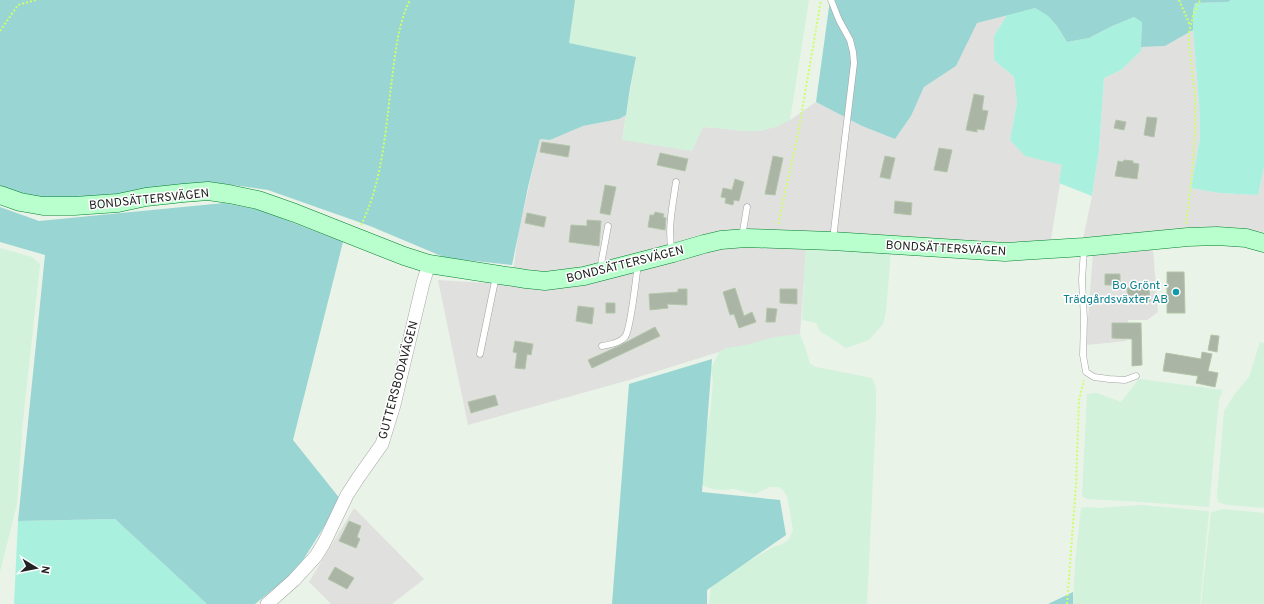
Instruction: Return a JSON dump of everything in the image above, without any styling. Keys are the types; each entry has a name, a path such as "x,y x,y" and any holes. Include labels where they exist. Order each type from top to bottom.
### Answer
{"street":[{"name":"BONDSÄTTERSVÄGEN","path":"0,195 20,202 43,206 74,206 208,191 229,194 258,200 316,220 404,256 429,264 545,281 584,276 721,240 741,238 832,241 1005,252 1217,236 1246,238 1264,243"},
{"name":"GUTTERSBODAVÄGEN","path":"267,604 294,580 316,556 324,543 347,495 382,444 394,405 423,283 429,264"}],"lane":[{"path":"831,0 850,40 854,63 832,241"},
{"path":"673,253 670,242 676,182"},
{"path":"741,238 747,207"},
{"path":"600,272 608,226"},
{"path":"1084,247 1082,280 1084,319 1083,355 1086,372 1094,377 1109,379 1125,380 1136,376"},
{"path":"602,346 614,344 624,337 629,326 638,262"},
{"path":"480,354 497,274"}],"path":[{"path":"0,31 18,5 36,0"},
{"path":"356,237 367,214 375,187 384,144 397,38 409,0"},
{"path":"774,239 798,134 821,0"},
{"path":"1179,0 1191,26"},
{"path":"1183,238 1188,207 1195,134 1195,96 1188,45 1191,26 1199,2 1202,0"},
{"path":"1067,604 1076,484 1079,400 1086,372"}],"shaded area":[{"path":"0,0 575,0 569,43 636,57 626,115 619,119 583,126 550,140 540,139 528,187 512,265 446,258 370,226 268,190 211,182 105,199 44,202 0,189"},
{"path":"830,0 1231,0 1228,2 1195,3 1193,11 1193,30 1165,46 1141,47 1142,22 1134,17 1089,38 1067,42 1057,26 1048,16 1035,8 977,23 956,66 924,87 911,116 895,139 862,126 816,102"},
{"path":"1231,0 1264,0 1264,167 1258,195 1219,193 1191,188 1200,138 1193,11 1195,3 1228,2"},
{"path":"1035,8 1048,16 1057,26 1067,42 1089,38 1134,17 1142,21 1141,51 1121,70 1104,78 1099,150 1092,196 1059,183 1062,165 1025,156 1010,140 1017,103 1014,77 994,60 994,36 1007,15"},
{"path":"1007,15 994,36 994,60 1014,77 1017,103 1010,140 1026,156 1063,165 1050,245 1023,248 781,232 565,274 514,271 519,229 540,139 550,140 583,126 619,119 626,115 622,140 702,127 760,131 790,120 816,102 862,126 895,139 911,116 924,87 956,66 976,23"},
{"path":"1193,30 1199,103 1200,138 1191,188 1219,193 1258,195 1264,167 1264,239 1082,244 1092,196 1099,150 1104,78 1121,70 1141,51 1141,47 1165,46"},
{"path":"224,203 260,210 343,242 293,440 341,500 296,571 255,604 207,604 115,519 18,521 45,255 0,242 0,207 39,221"},
{"path":"773,246 806,250 800,334 719,352 629,380 468,425 438,280 563,288 724,248"},
{"path":"1153,249 1158,312 1147,320 1128,320 1126,341 1086,345 1093,253"},
{"path":"712,359 702,492 780,500 786,535 707,590 707,604 612,604 629,384"},
{"path":"354,508 424,579 392,604 331,604 309,582"},
{"path":"115,519 207,604 14,604 18,521"},
{"path":"1073,592 1073,604 1048,604"}],"green space":[{"path":"574,0 809,0 790,120 776,127 760,131 703,127 692,151 622,140 636,57 568,44"},
{"path":"806,239 891,251 886,312 883,324 869,340 846,348 820,331 816,323 802,320"},
{"path":"0,248 32,257 40,264 22,430 17,504 0,572"},
{"path":"800,334 810,364 816,367 872,378 876,388 867,604 709,604 711,588 719,579 773,547 783,544 789,539 793,530 787,496 783,490 778,487 770,487 755,494 733,489 712,489 702,485 700,478 700,449 710,415 713,381 711,369 719,352 727,348 746,345 775,337"},
{"path":"1260,342 1264,343 1264,508 1227,505 1218,502 1217,496 1224,411 1234,395 1249,377"},
{"path":"1139,379 1223,390 1219,399 1209,507 1087,499 1082,496 1087,394 1097,393 1121,402"},
{"path":"1141,505 1209,512 1200,604 1073,604 1075,564 1081,508"},
{"path":"1223,509 1264,513 1264,604 1201,604 1211,512"}],"building":[{"path":"974,94 984,96 982,110 988,111 984,130 977,129 977,132 966,130"},
{"path":"1147,117 1157,118 1154,137 1144,135"},
{"path":"1116,120 1126,122 1124,130 1114,128"},
{"path":"542,142 570,146 568,157 540,152"},
{"path":"939,148 952,150 947,172 934,170"},
{"path":"660,153 688,159 685,171 657,165"},
{"path":"773,156 783,158 775,195 765,194"},
{"path":"885,156 895,158 890,179 880,177"},
{"path":"1124,160 1133,161 1133,163 1139,164 1137,179 1115,176 1118,161 1123,162"},
{"path":"735,179 744,182 739,201 734,200 733,205 725,203 726,198 721,197 723,188 732,190"},
{"path":"605,185 616,187 610,215 600,213"},
{"path":"895,201 912,203 911,215 894,213"},
{"path":"655,212 664,214 663,217 666,218 665,230 648,227 650,215 654,215"},
{"path":"527,213 546,217 544,227 525,223"},
{"path":"587,220 601,221 599,246 569,242 571,225 587,226"},
{"name":"Bo Grönt - Trädgårdsväxter AB","path":"1167,272 1184,272 1185,313 1167,313"},
{"path":"1105,274 1120,274 1120,285 1105,285"},
{"path":"1149,287 1150,301 1128,302 1127,288"},
{"path":"735,288 744,316 752,312 756,322 739,328 734,314 730,315 723,292"},
{"path":"678,289 687,289 687,305 667,304 668,308 650,310 649,294 678,292"},
{"path":"780,289 797,289 797,304 780,303"},
{"path":"606,303 615,303 615,313 606,313"},
{"path":"578,306 594,308 592,324 576,321"},
{"path":"767,308 777,309 775,322 766,322"},
{"path":"1112,323 1141,323 1142,365 1132,366 1132,339 1112,338"},
{"path":"655,327 660,336 592,368 588,360"},
{"path":"1211,335 1219,336 1217,352 1208,350"},
{"path":"515,341 533,344 531,355 527,354 525,369 515,368 517,353 513,352"},
{"path":"1202,352 1212,354 1208,371 1218,373 1215,387 1196,383 1198,376 1163,371 1166,353 1201,359"},
{"path":"495,395 498,405 471,413 468,402"},
{"path":"349,521 361,526 357,537 360,539 356,548 339,541"},
{"path":"335,567 354,578 347,589 328,579"}],"place":[{"name":"Bo Grönt - Trädgårdsväxter AB","path":"1176,292"}]}
